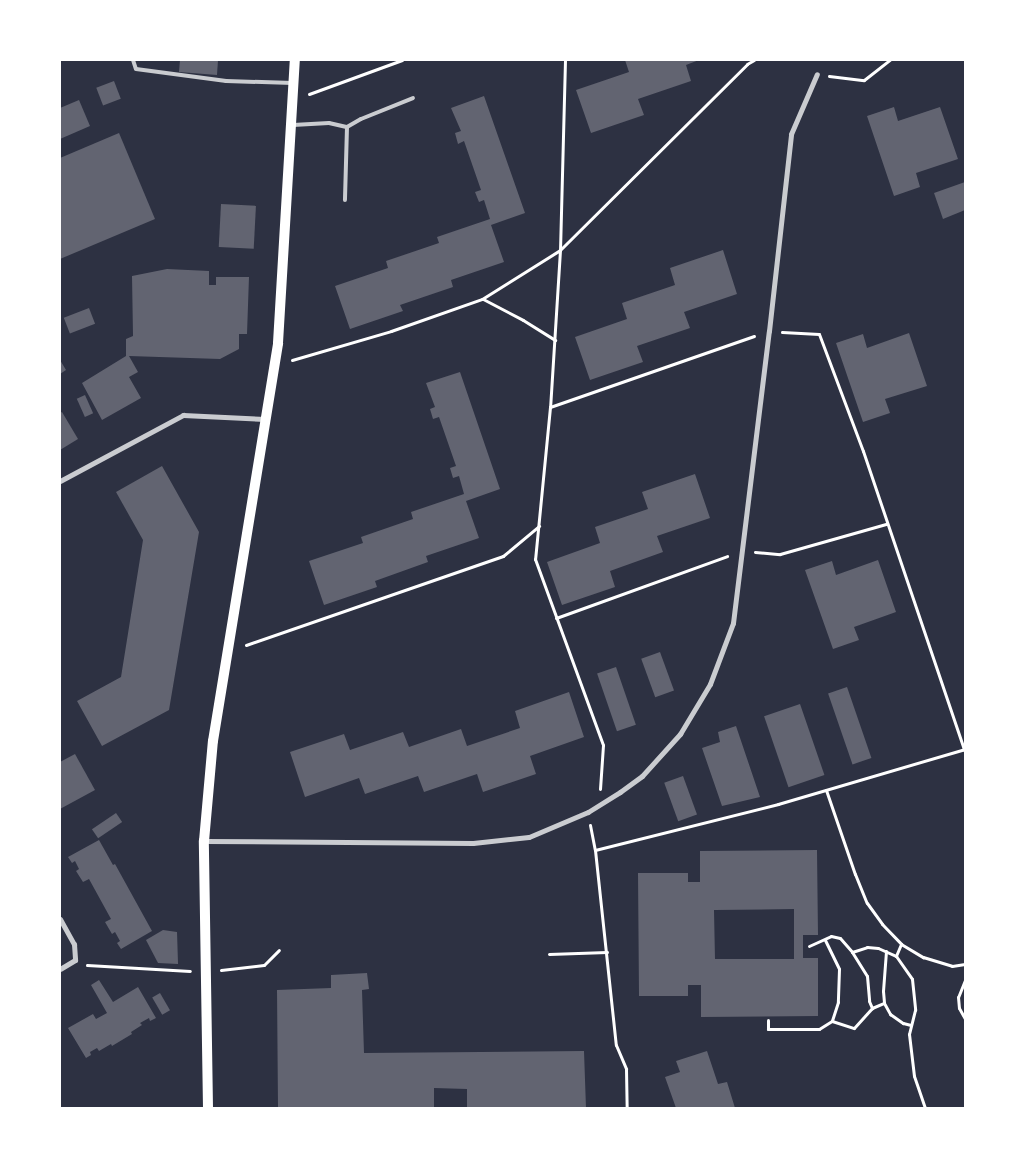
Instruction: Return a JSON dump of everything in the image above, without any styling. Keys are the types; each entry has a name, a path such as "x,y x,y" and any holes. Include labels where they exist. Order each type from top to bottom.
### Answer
{"main road":[{"path":"208,1108 204,841 213,741 275,365 295,60"}],"street":[{"path":"204,841 473,843 529,837 599,806 642,776 664,753 696,710 719,666 733,623 791,134 816,74"},
{"path":"60,481 183,415 267,419"},
{"path":"60,919 74,944 75,960 60,970"}],"lane":[{"path":"133,60 136,68 226,81 293,83"},
{"path":"291,125 329,123 347,127 361,119 414,98"},
{"path":"345,200 347,127"}],"path":[{"path":"292,100 402,60"},
{"path":"565,60 560,250 555,340 535,559 603,746 599,806"},
{"path":"275,365 391,331 482,298 560,250 746,64 754,60"},
{"path":"816,74 864,80 890,60"},
{"path":"482,298 555,340"},
{"path":"550,406 769,331 819,334 863,452 964,749 826,790 595,850"},
{"path":"556,618 742,551 780,554 886,524"},
{"path":"228,650 281,634 503,556 539,526"},
{"path":"826,790 867,903 882,924 901,944 923,957 940,964 952,966 965,964"},
{"path":"588,812 595,850 616,1045 626,1069 627,1108"},
{"path":"809,946 832,936 840,938 852,952 867,976 869,1001 872,1008"},
{"path":"768,1020 768,1029 819,1029 832,1021 838,1002 839,969 825,940"},
{"path":"896,956 901,944"},
{"path":"852,952 867,947 886,951 896,956 912,979 915,1010 909,1034 914,1076 925,1108"},
{"path":"75,960 90,967 207,972 264,965 279,950"},
{"path":"886,951 884,1003 890,1014 903,1023 911,1025"},
{"path":"548,954 607,952"},
{"path":"965,980 958,997 959,1008 965,1019"},
{"path":"832,1021 854,1028 872,1008 884,1003"}],"building":[{"path":"180,60 218,60 217,75 179,72"},
{"path":"625,60 699,60 686,65 691,81 638,99 644,115 591,133 576,90 629,72"},
{"path":"114,81 121,99 103,106 96,88"},
{"path":"484,96 525,213 491,225 504,262 451,280 453,287 400,305 403,311 350,329 335,286 388,268 386,261 439,243 437,237 490,219 484,200 479,202 475,192 481,190 464,141 458,144 455,133 461,131 451,108"},
{"path":"79,100 90,126 60,139 60,108"},
{"path":"894,107 898,121 940,107 958,159 916,173 920,187 894,196 867,116"},
{"path":"119,133 155,219 60,259 60,158"},
{"path":"965,182 965,210 943,219 934,193"},
{"path":"221,204 256,206 254,249 219,247"},
{"path":"723,250 737,294 684,312 690,328 637,346 643,362 590,380 575,337 627,319 622,303 675,285 670,268"},
{"path":"167,269 209,271 209,285 216,285 216,277 249,277 247,334 239,334 239,349 220,359 129,356 138,372 129,377 141,398 102,420 82,383 126,356 126,339 133,336 132,276"},
{"path":"89,308 95,324 70,334 64,318"},
{"path":"909,333 927,386 885,399 890,413 863,422 836,343 863,334 867,348"},
{"path":"60,360 66,370 60,374"},
{"path":"460,372 500,489 466,501 479,538 426,556 428,562 375,581 377,587 324,605 309,561 363,543 361,537 413,519 411,512 464,494 459,476 453,478 450,468 456,466 439,417 433,419 430,409 435,407 426,383"},
{"path":"85,395 93,413 85,417 77,399"},
{"path":"62,412 78,439 60,450 60,413"},
{"path":"162,466 199,532 169,710 102,746 77,701 121,677 143,540 116,492"},
{"path":"695,474 710,518 657,536 663,552 610,571 615,587 562,605 547,562 600,543 595,527 648,509 642,492"},
{"path":"878,560 896,612 854,627 859,640 833,649 805,570 832,561 836,575"},
{"path":"660,652 674,691 655,697 641,659"},
{"path":"616,667 636,725 617,731 597,674"},
{"path":"847,687 871,758 853,764 828,694"},
{"path":"569,692 584,737 530,756 536,774 483,792 477,774 424,792 418,776 365,794 359,778 305,797 290,752 344,734 350,750 403,732 409,747 461,729 467,746 520,728 515,711"},
{"path":"800,704 824,775 788,787 764,716"},
{"path":"736,726 760,797 722,806 702,748 720,742 718,732"},
{"path":"75,754 95,790 60,809 60,762"},
{"path":"683,776 697,815 678,821 664,783"},
{"path":"116,813 122,822 98,838 92,829"},
{"path":"99,840 113,865 115,864 152,931 121,949 117,943 120,941 115,932 112,934 105,922 111,919 89,879 83,882 76,871 79,869 75,861 72,863 68,857"},
{"path":"817,850 818,935 803,935 803,958 818,958 818,1016 701,1017 701,985 688,985 688,996 639,996 638,873 688,873 688,882 700,882 700,851","holes":["794,909 794,959 715,959 714,910"]},
{"path":"163,930 177,932 178,964 158,963 146,940"},
{"path":"367,973 369,989 362,990 364,1053 584,1051 586,1108 467,1108 467,1089 434,1088 434,1108 278,1108 277,990 331,988 331,975"},
{"path":"99,980 113,1002 138,987 156,1018 150,1021 149,1018 140,1023 142,1025 131,1032 132,1034 112,1046 111,1044 99,1051 97,1048 90,1052 91,1055 86,1058 68,1028 93,1014 96,1019 107,1013 91,985"},
{"path":"160,993 170,1010 162,1015 152,998"},
{"path":"707,1051 718,1084 727,1082 735,1108 676,1108 665,1077 680,1072 676,1061"}]}
